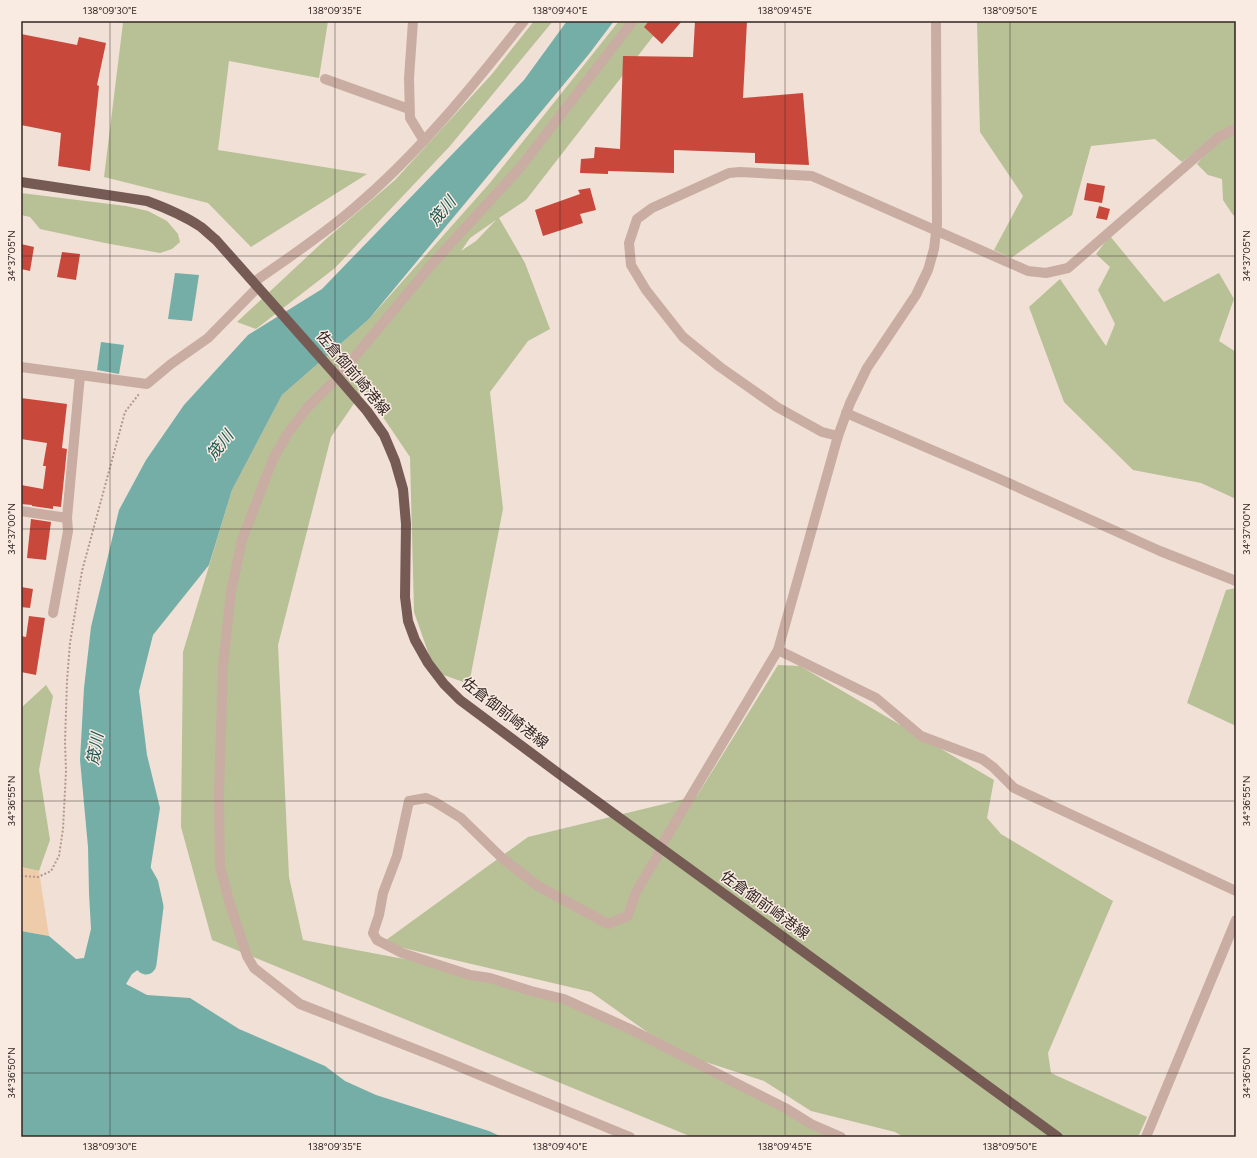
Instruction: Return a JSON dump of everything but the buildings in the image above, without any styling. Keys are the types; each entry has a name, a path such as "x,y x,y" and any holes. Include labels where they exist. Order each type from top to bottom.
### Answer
{"main road":[{"name":"佐倉御前崎港線","path":"21,182 147,202 165,208 202,228 216,240 337,375 367,410 384,435 395,461 403,489 406,524 405,597 408,621 415,640 428,663 444,684 460,700 660,848 1058,1137"}],"street":[{"path":"413,21 409,78 410,118 424,141"},
{"path":"21,367 147,384 171,364 208,338 256,284 354,208 399,167 424,141 485,70 524,21"},
{"path":"630,1137 438,1058 300,1004 254,968 247,956 220,867 219,794 223,666 231,592 242,540 273,459 288,433 308,407 432,264 520,168 633,21"},
{"path":"840,1137 811,1124 787,1110 630,1029 564,999 490,978 470,975 402,953 377,940 373,933 383,893 397,856 409,801 426,798 461,818 502,858 538,886 608,924 628,916 636,892 657,857 660,848 778,650 838,436 846,413 867,368 916,295 928,270 934,250 936,231 936,21"},
{"path":"325,79 410,109"},
{"path":"838,436 822,432 777,407 720,367 683,337 646,290 631,265 630,243 637,220 652,208 729,173 740,172 812,176 1028,271 1046,273 1068,268 1219,137 1236,130"},
{"path":"53,613 68,531 67,518 80,375"},
{"path":"846,413 995,477 1160,551 1236,581"},
{"path":"21,511 67,518"},
{"path":"778,650 876,698 921,736 982,759 993,767 1014,788 1236,891"},
{"path":"1146,1137 1236,920"}],"path":[{"path":"21,876 38,877 51,871 59,856 66,771 65,742 70,643 82,571 125,412 147,384"}],"green space":[{"path":"107,21 328,21 319,78 229,61 218,150 367,174 251,247 208,203 104,177 123,23"},
{"path":"534,21 553,21 450,146 335,268 256,329 237,322 325,240 395,180 492,74"},
{"path":"619,21 665,21 526,200 499,218 525,263 550,329 528,341 490,392 503,509 469,684 435,672 414,612 410,457 364,389 331,437 278,645 289,877 303,940 420,962 573,1001 671,1049 591,992 382,943 528,837 697,796 778,665 800,666 994,780 987,818 1001,834 1113,901 1048,1053 1051,1073 1147,1117 1138,1137 904,1137 895,1132 811,1111 764,1081 678,1053 841,1137 692,1137 212,940 181,827 183,652 232,490 282,395 369,319 489,184","holes":["496,220 476,241 461,251 470,238"]},
{"path":"977,21 1236,21 1236,131 1226,128 1182,162 1155,139 1091,146 1072,215 1011,258 994,250 1023,196 980,132"},
{"path":"1236,134 1236,216 1233,215 1223,200 1222,179 1208,175 1197,164 1219,138"},
{"path":"21,193 126,206 148,211 167,221 178,234 180,242 172,249 160,253 40,229 30,217 21,215"},
{"path":"1110,236 1164,302 1219,273 1234,299 1219,341 1236,352 1236,499 1201,483 1133,470 1064,402 1029,307 1060,279 1106,346 1115,324 1098,290 1110,267 1096,254"},
{"path":"1236,588 1236,726 1187,703 1226,590"},
{"path":"46,685 53,696 39,770 50,840 39,871 21,867 21,708"}],"sand":[{"path":"21,867 39,871 49,936 21,931"}],"water":[{"path":"567,21 614,21 589,54 369,319 282,395 232,490 209,565 153,635 139,691 147,755 160,808 148,884 153,907 146,964 132,974 126,984 147,995 190,998 239,1029 325,1066 345,1081 376,1095 489,1131 502,1137 21,1137 21,931 49,936 76,959 84,958 91,929 88,847 80,760 84,688 91,627 119,510 146,460 184,405 248,335 322,289 524,80"},
{"path":"175,273 199,275 192,321 168,319"},
{"path":"101,342 124,345 119,374 97,370"}],"waterway":[{"name":"筬川","path":"137,865 148,884 153,907 146,964"}]}
